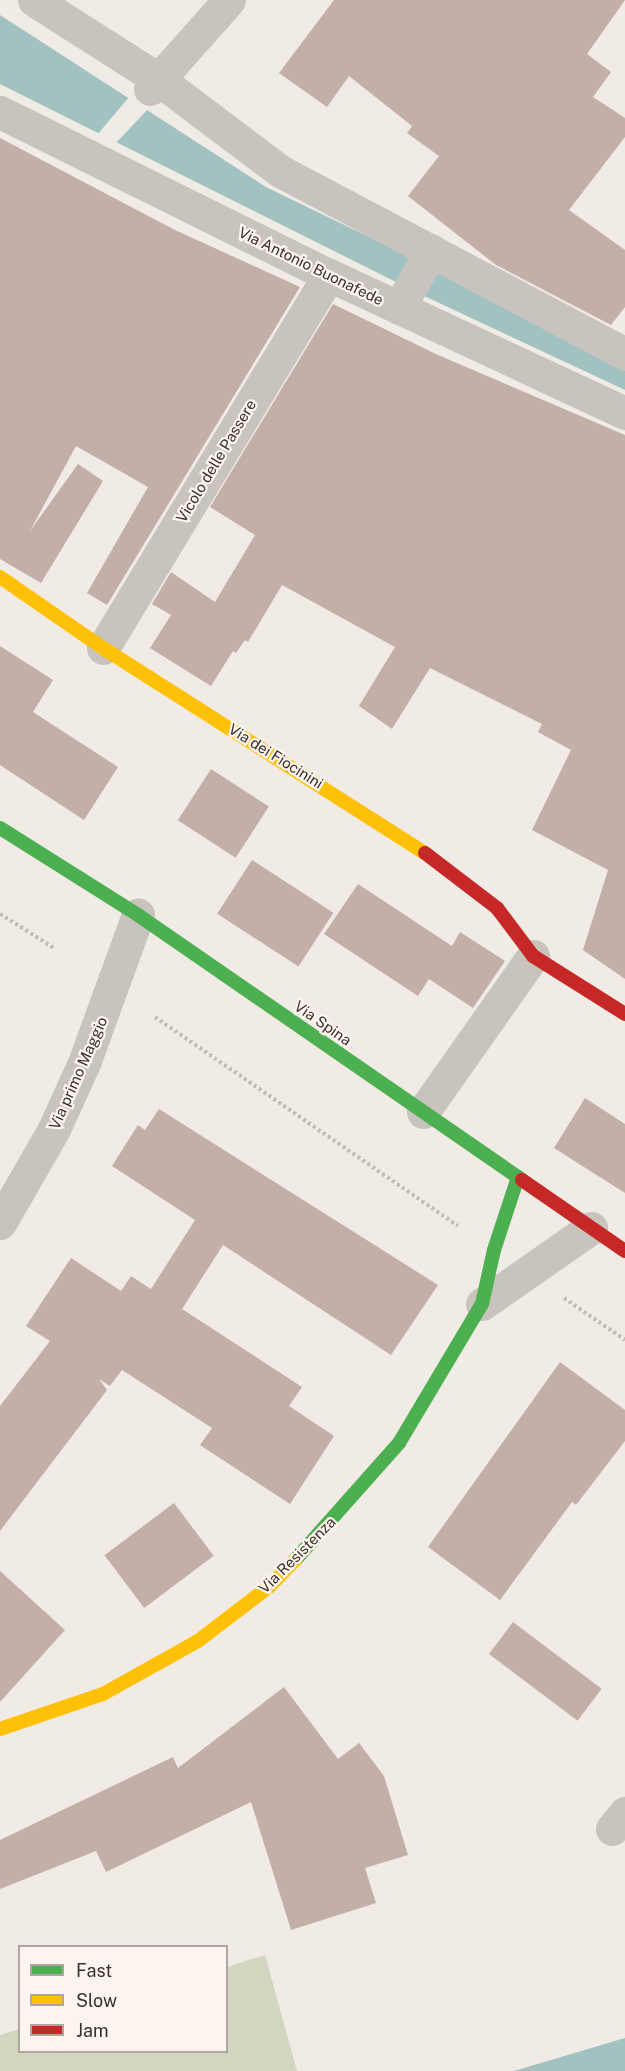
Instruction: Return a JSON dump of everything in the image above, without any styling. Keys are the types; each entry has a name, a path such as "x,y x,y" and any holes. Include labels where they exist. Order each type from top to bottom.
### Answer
{"street":[{"path":"34,0 280,171 428,257 625,354"},
{"path":"154,84 229,0"},
{"name":"Via Antonio Buonafede","path":"0,112 99,154 328,275 404,301 625,412"},
{"path":"404,301 428,257"},
{"name":"Vicolo delle Passere","path":"103,648 328,275"},
{"name":"Via dei Fiocinini","path":"0,577 103,648 399,833 497,908 533,956 625,1014"},
{"name":"Via Spina","path":"0,828 138,915 625,1251"},
{"name":"Via primo Maggio","path":"0,1223 54,1129 84,1064 138,915"},
{"path":"423,1112 533,956"},
{"name":"Via Resistenza","path":"0,1729 103,1694 198,1641 270,1586 348,1504 399,1443 482,1304 494,1250 518,1177"},
{"name":"Via Resistenza","path":"482,1304 591,1228"}],"path":[{"path":"0,914 54,948"},
{"path":"155,1017 466,1232"},
{"path":"554,1291 625,1340"}],"green space":[{"path":"265,1955 297,2071 0,2071 0,2035 18,2029 18,2053 228,2053 228,1967"}],"water":[{"path":"0,15 266,187 625,361 625,390 420,294 0,84"},
{"path":"625,2038 625,2071 514,2071"}],"pier":[{"path":"130,96 149,108 115,144 97,135"}],"building":[{"path":"334,0 625,0 587,54 611,72 593,97 625,118 625,137 569,210 625,250 625,307 611,325 496,265 408,196 439,156 407,133 412,126 349,76 327,107 279,73"},
{"path":"0,138 175,230 300,287 107,605 87,593 148,487 76,446 30,531 78,464 103,481 41,583 0,559"},
{"path":"333,304 438,355 625,435 625,979 583,950 608,870 532,830 571,750 538,732 542,724 430,668 392,729 359,706 395,647 282,585 248,642 245,640 236,653 233,651 211,686 150,648 171,615 152,604 171,572 215,602 255,535 210,507"},
{"path":"0,646 53,680 33,712 118,767 84,820 0,765"},
{"path":"211,769 269,807 236,858 178,820"},
{"path":"252,860 333,913 298,967 217,914"},
{"path":"358,884 452,946 460,932 505,961 473,1008 429,979 418,996 324,934"},
{"path":"585,1098 625,1124 625,1193 554,1148"},
{"path":"159,1109 438,1285 391,1355 223,1245 182,1309 302,1387 289,1406 334,1436 290,1504 200,1445 212,1428 122,1370 110,1386 99,1379 107,1390 0,1531 0,1406 50,1341 26,1326 71,1258 121,1291 131,1276 151,1289 195,1220 112,1166 138,1125 145,1130"},
{"path":"560,1362 625,1410 625,1441 576,1505 572,1502 500,1600 428,1547"},
{"path":"174,1503 214,1556 144,1608 105,1555"},
{"path":"0,1571 65,1630 0,1702"},
{"path":"513,1622 602,1689 578,1721 489,1654"},
{"path":"284,1687 338,1759 359,1743 384,1776 408,1855 365,1868 376,1903 291,1930 251,1802 106,1872 96,1851 0,1889 0,1840 173,1757 178,1768"}],"traffic: fast":[{"path":"0,828 138,915 522,1180"},
{"path":"296,1559 399,1443 482,1304 494,1250 518,1177"}],"traffic: slow":[{"path":"0,577 103,648 425,853"},
{"path":"0,1729 103,1694 198,1641 270,1586 296,1559"}],"traffic: jam":[{"path":"425,853 497,908 533,956 625,1014"},
{"path":"522,1180 625,1251"}]}
